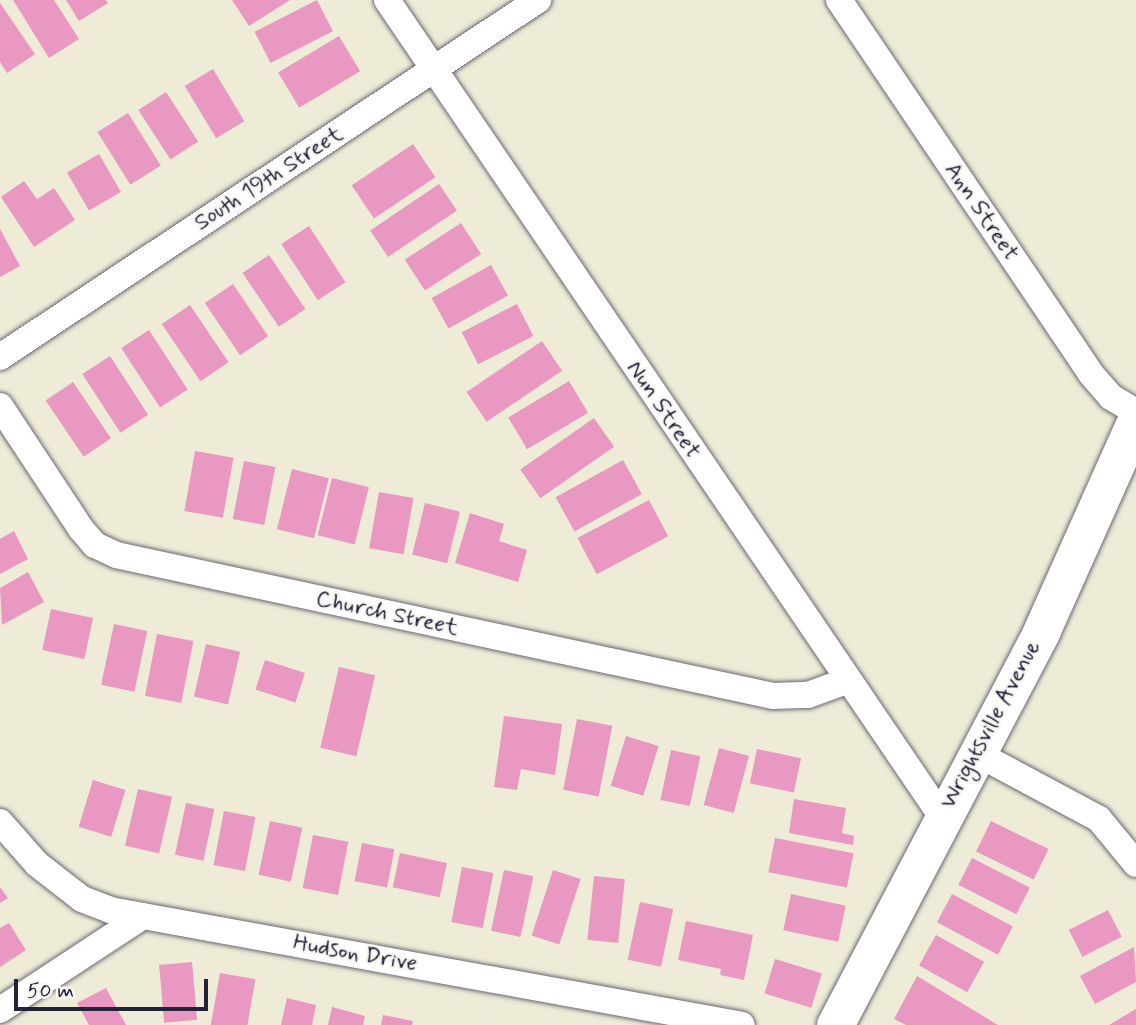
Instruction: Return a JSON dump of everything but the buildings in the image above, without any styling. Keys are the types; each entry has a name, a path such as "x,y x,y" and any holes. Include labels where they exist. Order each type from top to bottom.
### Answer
{"street":[{"name":"Nun Street","path":"387,0 846,681 942,817"},
{"name":"South 19th Street","path":"0,357 538,0"},
{"name":"Ann Street","path":"839,0 1091,374 1111,397 1136,412"},
{"name":"Church Street","path":"0,406 81,529 95,545 116,555 773,696 808,695 846,681"},
{"name":"Wrightsville Avenue","path":"835,1025 1041,632 1136,420"},
{"path":"978,754 1099,819 1136,864"},
{"name":"Hudson Drive","path":"0,822 37,864 82,899 143,916 741,1025"},
{"path":"0,1010 143,916"}]}
